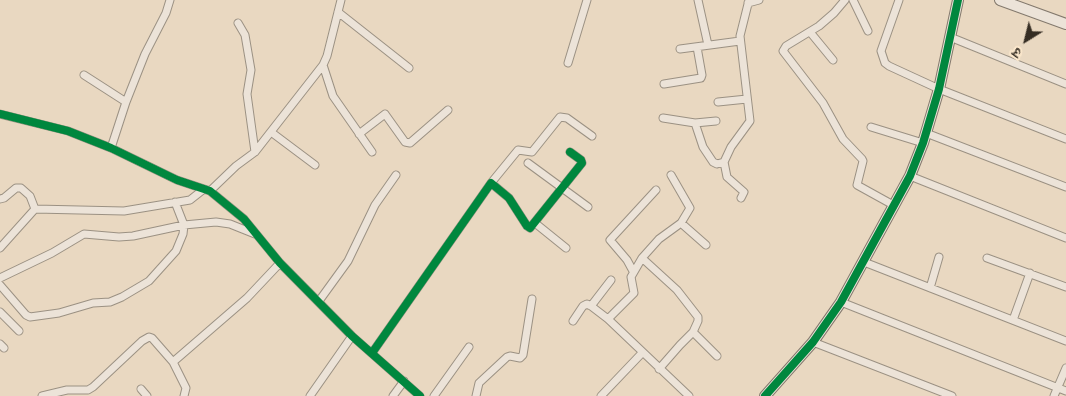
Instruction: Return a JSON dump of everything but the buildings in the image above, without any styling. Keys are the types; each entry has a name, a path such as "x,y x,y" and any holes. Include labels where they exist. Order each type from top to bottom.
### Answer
{"street":[{"path":"111,148 126,102 145,54 166,13 170,0"},
{"path":"0,248 35,208 124,211 194,198 207,190 255,152 323,66 341,0"},
{"path":"568,63 587,0"},
{"path":"698,0 708,45"},
{"path":"741,198 744,192 727,177 724,162 731,147 749,124 740,36 749,1 759,0"},
{"path":"845,0 820,26 783,49 784,53 823,102 843,139 862,159 857,184 895,206"},
{"path":"852,0 868,31"},
{"path":"900,0 881,51 883,58 890,66 939,89 1066,139"},
{"path":"764,396 813,342 841,302 910,176 939,89 958,0"},
{"path":"1000,0 1066,24"},
{"path":"338,12 409,68"},
{"path":"238,23 245,35 251,70 247,94 255,152"},
{"path":"810,32 833,60"},
{"path":"950,38 1066,84"},
{"path":"680,49 740,41"},
{"path":"664,84 701,78 697,47"},
{"path":"323,66 333,96 372,152"},
{"path":"84,75 126,102"},
{"path":"718,102 746,98"},
{"path":"360,134 385,114 389,117 405,142 410,143 448,110"},
{"path":"0,114 68,131 111,148 177,180 207,190 244,219 280,264 352,336 420,396"},
{"path":"372,353 491,183 518,150 532,152 560,117 567,118 592,136"},
{"path":"663,118 695,123 716,121"},
{"path":"695,123 703,147 713,162 717,164 724,162"},
{"path":"870,127 924,138 1066,188"},
{"path":"271,132 315,165"},
{"path":"491,183 509,198 530,228 582,163 581,160 570,152"},
{"path":"528,163 588,207"},
{"path":"319,301 348,261 375,205 396,175"},
{"path":"608,319 634,293 630,279 642,258 659,239 681,223 690,206 671,176"},
{"path":"910,176 1066,238"},
{"path":"0,200 16,188 21,188 30,196 35,208"},
{"path":"633,271 627,260 610,240 656,190"},
{"path":"0,285 26,315 30,317 59,313 93,303 110,302 149,281 172,257 183,234 184,225 175,202"},
{"path":"1,275 52,253 84,234 118,237 133,236 184,225 226,222 256,234"},
{"path":"535,223 566,248"},
{"path":"681,223 706,245"},
{"path":"930,288 939,257"},
{"path":"642,258 677,290 698,317 693,332 659,369"},
{"path":"987,258 1066,287"},
{"path":"864,262 1066,341"},
{"path":"173,362 247,298 280,264"},
{"path":"1013,320 1030,273"},
{"path":"590,306 611,280"},
{"path":"476,396 479,383 507,357 520,358 523,355 532,299"},
{"path":"841,302 1066,391"},
{"path":"573,321 584,305 590,306 608,319 689,396"},
{"path":"0,312 19,331"},
{"path":"693,332 718,356"},
{"path":"310,396 352,336"},
{"path":"42,396 67,390 88,390 93,388 148,337 152,338 173,362 186,388 184,396"},
{"path":"813,342 952,396"},
{"path":"434,396 469,347"},
{"path":"601,396 642,352"},
{"path":"1054,396 1066,368"},
{"path":"393,396 404,381"},
{"path":"141,389 147,396"}],"cycle path":[{"path":"765,396 813,342 841,302 910,176 923,143 939,89 958,0"},
{"path":"0,114 68,131 111,148 177,180 210,191 244,219 280,263 352,336 420,396"},
{"path":"372,353 491,183 509,198 530,228 582,163 581,160 570,152"}]}
